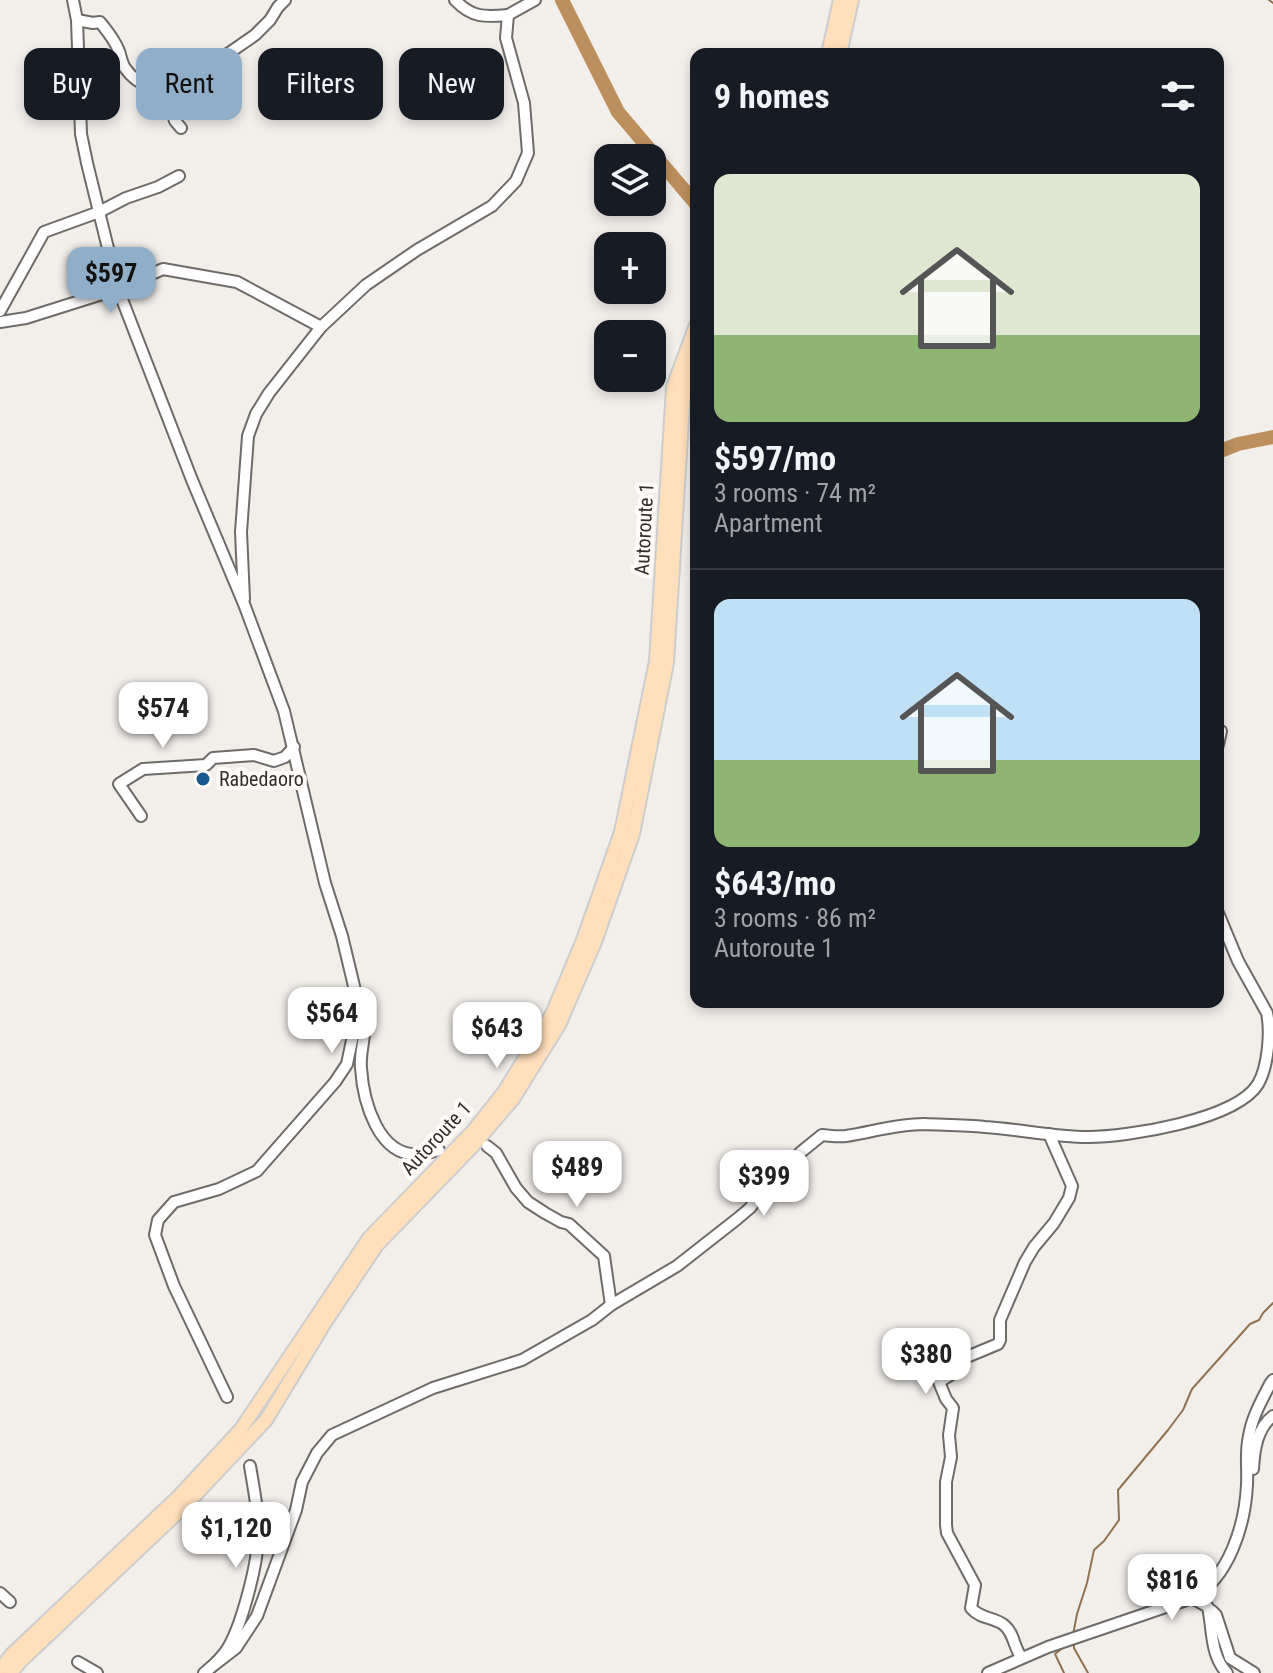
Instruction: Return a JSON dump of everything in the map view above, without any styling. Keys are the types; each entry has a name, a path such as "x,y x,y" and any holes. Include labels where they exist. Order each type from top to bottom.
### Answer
{"main road":[{"path":"829,48 840,0"},
{"path":"841,48 852,0"},
{"name":"Autoroute 1","path":"0,1669 12,1654 179,1496 241,1429 369,1238 473,1131 504,1092 552,1014 583,940 621,832 656,661 673,387 690,341"},
{"name":"Autoroute 1","path":"11,1673 187,1504 266,1420 377,1245 472,1147 513,1099 559,1025 595,942 633,834 667,663 684,389 690,373"}],"street":[{"path":"73,0 77,20 81,134 118,289 284,711 325,883 365,1021 360,1064 364,1092 382,1137 398,1151 419,1155 439,1150"},
{"path":"236,48 255,35 285,0"},
{"path":"455,0 468,12 486,17 508,15 535,0"},
{"path":"244,604 241,532 248,436 256,414 269,393 321,327 366,285 417,250 492,206 516,181 528,153 524,103 506,38 508,15"},
{"path":"77,20 100,22 118,49 124,66 136,80"},
{"path":"175,120 181,128"},
{"path":"0,311 44,232 99,212 179,176"},
{"path":"0,322 26,318 118,289 163,269 237,282 321,327"},
{"path":"141,816 119,784 143,769 206,765 213,758 254,755 274,761 285,757 294,747"},
{"path":"207,1671 236,1648 257,1616 296,1510 302,1482 317,1453 332,1435 433,1388 522,1360 592,1320 611,1305 677,1266 727,1227 822,1135 844,1136 923,1124 983,1126 1089,1137 1119,1135 1208,1116 1237,1102 1257,1086 1265,1066 1269,1022 1224,927"},
{"path":"227,1397 174,1286 155,1235 158,1220 174,1202 219,1189 257,1171 335,1082 347,1064 359,1007"},
{"path":"1022,1658 1007,1627 997,1620 974,1613 971,1608 975,1585 947,1533 946,1482 951,1457 949,1435 953,1408 939,1382 955,1372 962,1359 998,1344 1000,1320 1025,1262 1069,1198 1072,1186 1049,1134"},
{"path":"487,1146 496,1153 528,1202 569,1224 604,1256 611,1305"},
{"path":"988,1673 1074,1638 1192,1598 1215,1581 1240,1533 1245,1514 1249,1433 1273,1380"},
{"path":"1247,1486 1254,1451 1265,1422 1273,1416"},
{"path":"207,1671 227,1650 247,1600 253,1573 258,1541 250,1466"},
{"path":"0,1593 10,1602"},
{"path":"1192,1598 1216,1615 1230,1658 1254,1673"},
{"path":"1208,1607 1214,1650 1227,1673"},
{"path":"78,1662 97,1673"}],"waterway":[{"path":"562,0 618,112 690,197"},
{"path":"1269,0 1273,3"},
{"path":"1224,450 1273,437"},
{"path":"1073,1635 1094,1550 1119,1520 1118,1490 1183,1410 1192,1389 1273,1303"},
{"path":"1074,1642 1074,1648 1088,1673"},
{"path":"1064,1673 1055,1654 1065,1646"}],"place":[{"name":"Rabedaoro","path":"203,779"}]}
